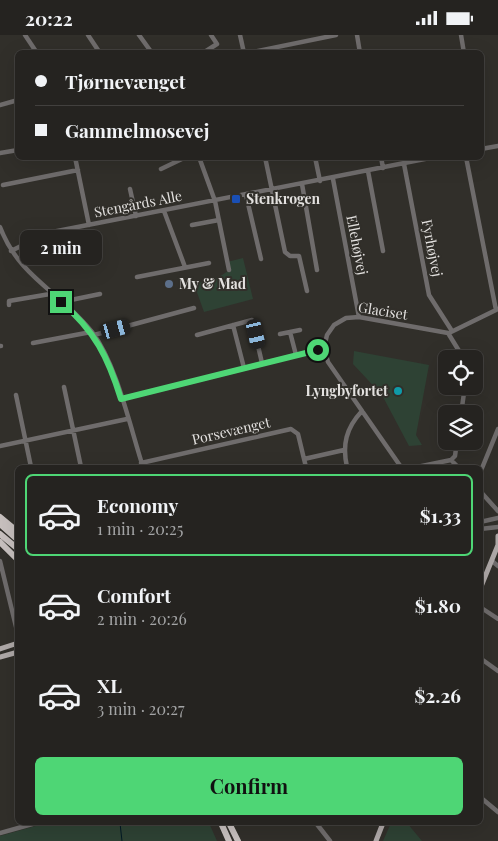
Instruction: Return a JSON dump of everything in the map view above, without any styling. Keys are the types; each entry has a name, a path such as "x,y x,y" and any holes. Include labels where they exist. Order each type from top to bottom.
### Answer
{"highway":[{"path":"0,517 15,530"},
{"path":"0,524 15,537"},
{"path":"0,533 15,546"},
{"path":"0,543 15,557"},
{"path":"221,825 229,841"},
{"path":"230,825 238,841"}],"main road":[{"path":"483,582 498,545 498,536"},
{"path":"0,649 15,644"},
{"path":"0,657 15,653"},
{"path":"376,841 383,825"}],"street":[{"path":"25,35 35,50"},
{"path":"88,35 98,50"},
{"path":"139,35 150,50"},
{"path":"208,50 217,44 211,35"},
{"path":"240,35 245,50"},
{"path":"261,50 336,35"},
{"path":"357,35 360,50"},
{"path":"461,35 464,50"},
{"path":"0,105 15,101"},
{"path":"484,148 498,146"},
{"path":"0,153 15,150"},
{"path":"76,160 89,225"},
{"path":"161,169 180,160"},
{"path":"200,160 215,201 229,270"},
{"path":"266,160 285,252 290,256 299,256 307,291"},
{"path":"316,160 320,181"},
{"path":"382,160 383,168"},
{"name":"Stengårds Alle","path":"12,251 47,233 333,179 416,160"},
{"path":"459,350 450,332 497,309 467,160"},
{"name":"Fyrhøjvej","path":"404,164 430,295 450,332"},
{"path":"2,185 78,170"},
{"path":"368,171 383,251"},
{"name":"Ellehøjvej","path":"333,179 359,317"},
{"path":"302,185 317,270"},
{"path":"130,189 136,217"},
{"path":"246,195 261,259"},
{"path":"164,211 185,267"},
{"path":"192,225 219,220"},
{"path":"0,228 12,251 33,278 61,302 92,334 106,357 142,465"},
{"path":"136,277 208,263"},
{"path":"9,305 9,301 50,293"},
{"path":"61,302 100,295"},
{"path":"33,343 92,334 194,308"},
{"name":"Glaciset","path":"400,465 328,362 324,349 327,335 334,325 346,318 359,317 450,332"},
{"path":"196,335 252,320 262,363"},
{"path":"233,325 244,368"},
{"path":"280,335 300,330"},
{"path":"290,332 296,355"},
{"path":"121,399 318,350"},
{"path":"64,387 81,465"},
{"path":"16,395 31,465"},
{"path":"347,465 344,450 349,428 362,411"},
{"path":"0,446 127,419"},
{"name":"Porsevænget","path":"142,465 291,429 298,433 306,465"},
{"path":"483,466 498,429"},
{"path":"304,459 344,450"},
{"path":"426,465 451,460 455,456 456,450"},
{"path":"451,460 456,465"},
{"path":"483,494 498,511"},
{"path":"483,521 498,518"},
{"path":"483,529 498,527"},
{"path":"0,561 15,623"},
{"path":"492,561 498,565"},
{"path":"483,609 498,619"},
{"path":"483,660 498,671"},
{"path":"483,800 498,812"},
{"path":"0,833 29,825"},
{"path":"318,825 330,841"}],"green space":[{"path":"243,258 253,299 204,312 194,284 219,277 228,271 227,262"},
{"path":"354,351 429,365 416,435 422,445 409,446 382,395 353,364"},
{"path":"39,825 210,825 217,841 0,841 0,836"},
{"path":"390,825 409,825 422,841 383,841"}],"waterway":[{"path":"120,825 122,841"}],"place":[{"name":"Stenkrogen","path":"236,199"},
{"name":"My & Mad","path":"169,284"},
{"name":"Lyngbyfortet","path":"398,391"}],"route":[{"path":"61,302 94,335 106,357 121,399 318,350"}]}
